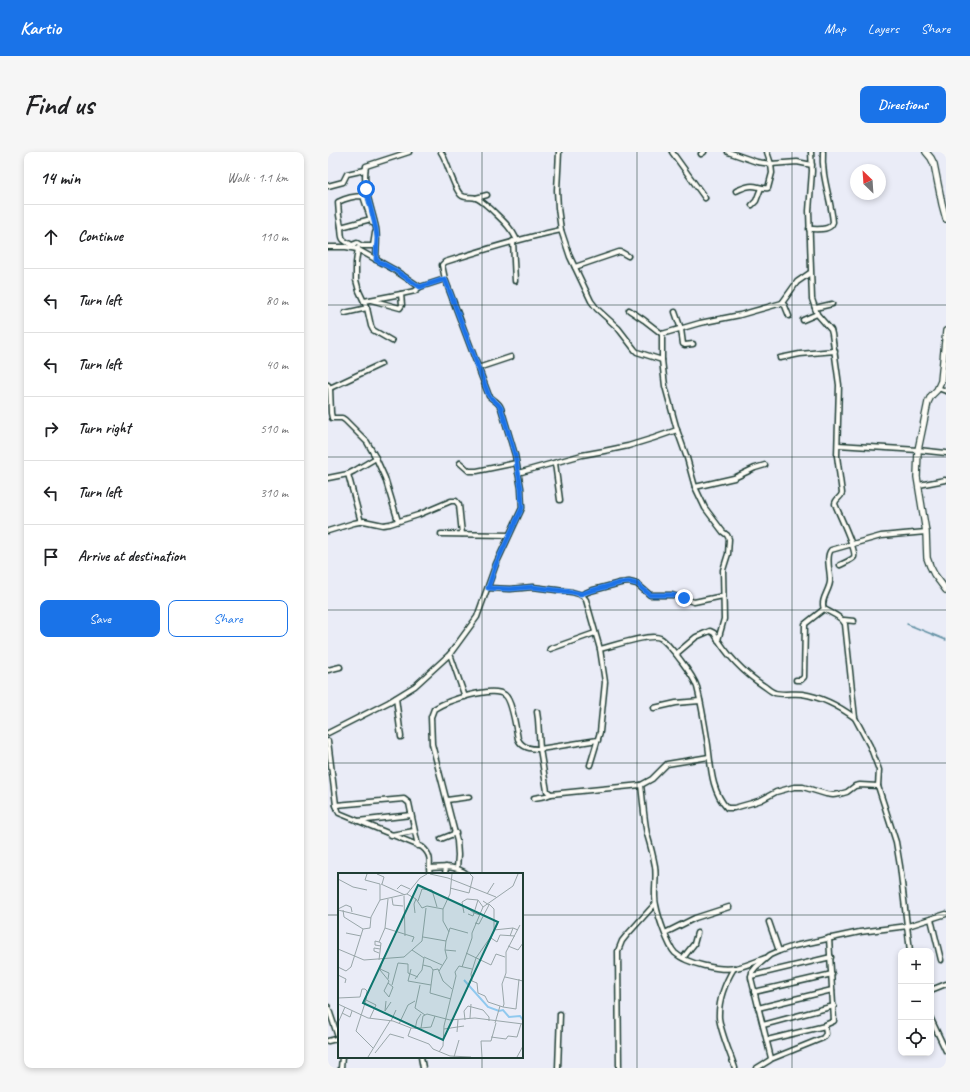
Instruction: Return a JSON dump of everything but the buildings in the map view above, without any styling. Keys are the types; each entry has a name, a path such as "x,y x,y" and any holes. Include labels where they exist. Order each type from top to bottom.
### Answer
{"street":[{"path":"376,260 377,238 366,189 366,166 409,152"},
{"path":"441,152 457,190 461,195 476,198 487,196"},
{"path":"559,152 557,190 561,230 570,257 591,301 597,309 618,328 635,350 662,360"},
{"path":"672,152 705,198"},
{"path":"728,152 757,162 771,164 797,162 812,165"},
{"path":"736,191 752,186 768,188 772,173 767,152"},
{"path":"812,152 809,211 812,300 818,314 831,330 839,385 837,456 842,494 834,504 852,544 854,555 854,557 840,565"},
{"path":"810,229 828,228 833,222 822,161 823,152"},
{"path":"926,152 934,164 944,196 942,204 946,218"},
{"path":"328,186 343,182 346,176 350,173 365,170"},
{"path":"752,205 756,201 761,188"},
{"path":"328,247 351,246 357,243 361,246 373,246 375,232 363,196 343,199 338,202 343,240 351,246 357,250 393,269 420,287"},
{"path":"476,198 483,202 507,225 514,234 515,281"},
{"path":"342,227 371,219"},
{"path":"328,733 396,698 415,686 450,654 477,617 496,564 522,508 521,488 515,455 501,408 489,396 445,279 442,265 445,262 515,241 561,230"},
{"path":"361,246 358,247 357,250 356,280 359,291 367,308 373,330 392,341"},
{"path":"575,267 619,252 628,256"},
{"path":"662,334 782,303 797,282 810,273"},
{"path":"364,301 415,291 420,287 445,279"},
{"path":"371,300 400,308 402,305 401,294"},
{"path":"782,303 785,306 788,316"},
{"path":"815,308 832,304"},
{"path":"345,313 367,308"},
{"path":"629,310 662,334"},
{"path":"675,312 683,344 693,344"},
{"path":"803,320 818,314"},
{"path":"946,331 941,381 928,402 918,450 918,477 926,532 927,558 934,574 946,590"},
{"path":"662,334 662,360 665,386 695,487 706,508 729,538 728,554 723,570 724,619 718,640"},
{"path":"780,358 800,354 834,351"},
{"path":"478,368 511,357"},
{"path":"332,418 329,386 381,364"},
{"path":"938,388 946,391"},
{"path":"328,422 332,418 342,418 348,422 365,440 376,458 385,478 398,521"},
{"path":"518,473 582,455 628,446 677,430"},
{"path":"838,445 946,452"},
{"path":"328,478 348,474 376,458"},
{"path":"460,463 469,471 477,471 516,463"},
{"path":"555,463 560,500"},
{"path":"695,487 734,478 765,465"},
{"path":"348,474 361,522"},
{"path":"919,484 945,480"},
{"path":"328,531 364,521 383,525 390,524 418,515 451,501 456,501 459,503 462,534"},
{"path":"824,609 823,604 830,580 828,555 831,550 881,536 926,532"},
{"path":"441,534 509,535"},
{"path":"488,588 510,589 532,587 581,594 620,583 629,582 637,584 650,595 672,595 694,602 723,596"},
{"path":"581,594 586,600 596,633 605,682 600,732 590,765"},
{"path":"824,609 844,620 854,621"},
{"path":"796,680 801,680 804,677 806,624 824,609"},
{"path":"844,620 855,718 870,746 879,770 878,786 896,842 910,948"},
{"path":"676,654 696,637 710,631 714,633 732,658 745,671 774,693 802,694 828,701 855,718"},
{"path":"550,649 596,633"},
{"path":"600,649 655,636 660,638 676,654 694,681 700,701 712,776 718,795 727,808 734,808 757,801 776,792 794,787 803,787 833,795 846,792 855,786 878,786"},
{"path":"450,654 465,697"},
{"path":"328,670 340,667"},
{"path":"430,868 446,867 460,870 456,833 432,744 431,717 434,709 465,697 493,691 499,692 505,695 510,702 520,742 527,748 540,749 598,740"},
{"path":"396,698 401,737"},
{"path":"654,708 676,703 700,701"},
{"path":"537,712 540,749 547,791 551,794"},
{"path":"328,741 336,805 339,813 427,851 430,861 429,873"},
{"path":"534,798 551,794 641,785 652,779 667,764 709,757"},
{"path":"641,785 647,832 655,866 655,904 665,933 674,951 683,958 695,963 712,967 734,968 746,965 779,951 829,938 873,929 908,926 946,914"},
{"path":"447,800 469,797"},
{"path":"336,805 404,799 409,803 418,846"},
{"path":"357,821 411,815"},
{"path":"391,835 414,831"},
{"path":"441,839 456,833"},
{"path":"445,873 446,867"},
{"path":"619,1068 618,952 622,941 655,904"},
{"path":"665,933 695,918 729,907"},
{"path":"931,919 941,960"},
{"path":"769,922 779,951"},
{"path":"683,958 694,944 697,933"},
{"path":"767,1040 825,1026 834,1021 829,938"},
{"path":"770,955 756,967 751,976 771,1059"},
{"path":"751,976 831,957"},
{"path":"734,968 724,987 719,1018 735,1068"},
{"path":"754,992 832,974"},
{"path":"934,989 946,984"},
{"path":"758,1008 832,990"},
{"path":"763,1025 834,1006"},
{"path":"328,1007 338,1036"},
{"path":"558,1068 560,1014"},
{"path":"931,1020 946,1051"},
{"path":"757,1068 771,1059 823,1038 826,1034 825,1026"},
{"path":"328,1041 338,1039"},
{"path":"341,1068 342,1058"},
{"path":"421,1058 423,1068"}],"waterway":[{"path":"907,624 946,640"}],"route":[{"path":"366,189 376,229 376,260 393,269 420,287 445,279 462,320 489,396 501,408 515,455 521,488 522,508 496,564 488,588 510,589 532,587 581,594 620,583 629,582 637,584 650,595 672,595 684,598"}]}
